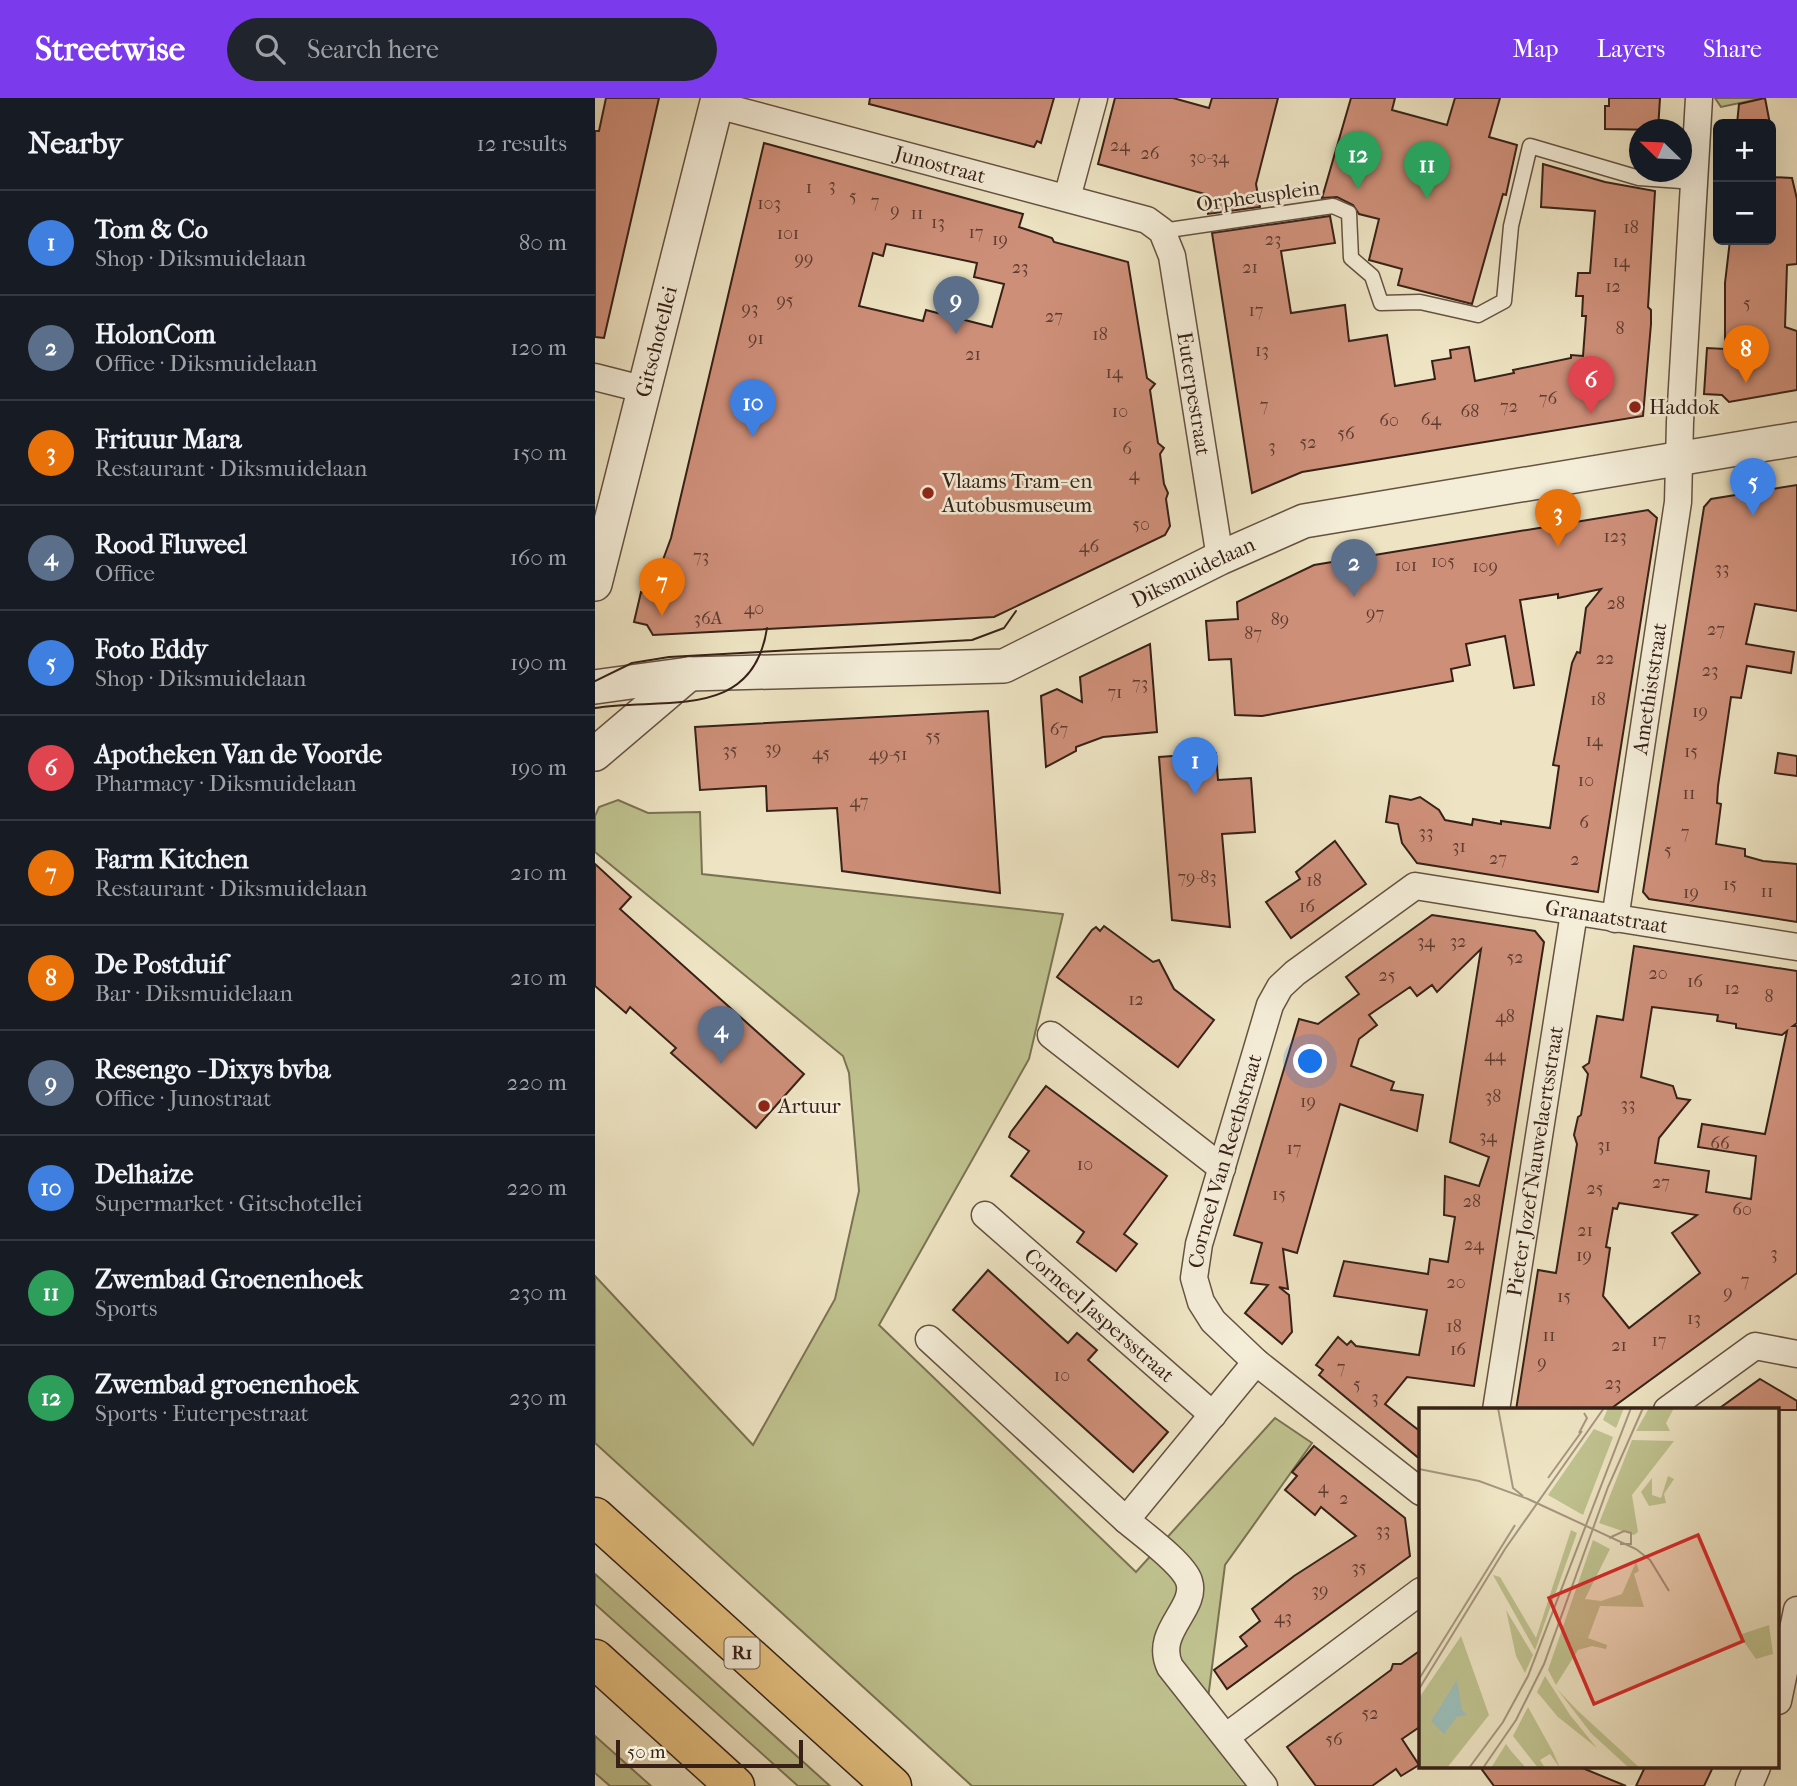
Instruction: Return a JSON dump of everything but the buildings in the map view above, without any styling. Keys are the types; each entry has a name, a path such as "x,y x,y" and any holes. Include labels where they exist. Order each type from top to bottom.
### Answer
{"highway":[{"name":"R1","path":"595,1517 892,1786"},
{"path":"595,1659 735,1786"}],"street":[{"path":"1066,198 1094,98"},
{"name":"Amethiststraat","path":"1615,919 1678,502 1699,98"},
{"name":"Junostraat","path":"717,102 1147,220 1162,231"},
{"name":"Gitschotellei","path":"595,584 717,102"},
{"name":"Euterpestraat","path":"1162,231 1172,256 1220,558"},
{"path":"595,377 646,390"},
{"name":"Diksmuidelaan","path":"595,687 688,674 1004,666 1220,558 1304,521 1797,439"},
{"path":"595,754 688,674"},
{"name":"Granaatstraat","path":"1415,886 1797,947"},
{"name":"Corneel Van Reethstraat","path":"1415,886 1295,973 1280,988 1270,1005 1199,1244 1193,1278 1201,1302 1213,1321 1257,1363 1419,1490"},
{"name":"Pieter Jozef Nauwelaertsstraat","path":"1496,1408 1574,913"},
{"path":"1051,1035 1222,1168"},
{"name":"Corneel Jaspersstraat","path":"985,1215 1213,1415"},
{"path":"929,1339 1182,1570 1189,1581 1189,1594 1165,1647 1166,1658 1263,1786"},
{"path":"1670,1408 1755,1346 1797,1354"},
{"path":"1126,1520 1257,1363"},
{"path":"1227,1736 1419,1592"},
{"path":"1779,1696 1797,1610"},
{"path":"1749,1786 1757,1768"}],"lane":[{"name":"Orpheusplein","path":"1162,231 1333,206 1349,213 1351,258 1373,276 1381,303 1420,302 1478,315 1504,301 1511,226 1530,146 1639,178 1695,183"}],"green space":[{"path":"1715,98 1764,98 1721,107"},
{"path":"618,800 648,813 700,812 702,874 1063,914 1029,1059 879,1325 1136,1572 1275,1418 1312,1443 1225,1565 1205,1722 1250,1786 972,1786 595,1443 595,1276 753,1445 835,1299 859,1191 849,1073 843,1056 595,852 595,816 599,807"},
{"path":"595,1574 830,1786 798,1786 595,1604"},
{"path":"595,1736 651,1786 610,1786 595,1773"}],"tram line":[{"path":"595,681 632,663 669,657 972,640 1004,628 1016,611"},
{"path":"595,708 676,703 725,692 744,679 758,658 767,628"}],"place":[{"name":"Zwembad groenenhoek","path":"1358,189"},
{"name":"Zwembad Groenenhoek","path":"1427,199"},
{"name":"Resengo - Dixys bvba","path":"956,334"},
{"name":"De Postduif","path":"1746,383"},
{"name":"Haddok","path":"1635,407"},
{"name":"Apotheken Van de Voorde","path":"1591,414"},
{"name":"Delhaize","path":"753,437"},
{"name":"Vlaams Tram- en Autobusmuseum","path":"928,493"},
{"name":"Foto Eddy","path":"1753,516"},
{"name":"Frituur Mara","path":"1558,547"},
{"name":"HolonCom","path":"1354,597"},
{"name":"Farm Kitchen","path":"662,616"},
{"name":"Tom & Co","path":"1195,795"},
{"name":"Rood Fluweel","path":"721,1064"},
{"name":"Artuur","path":"764,1106"}]}
